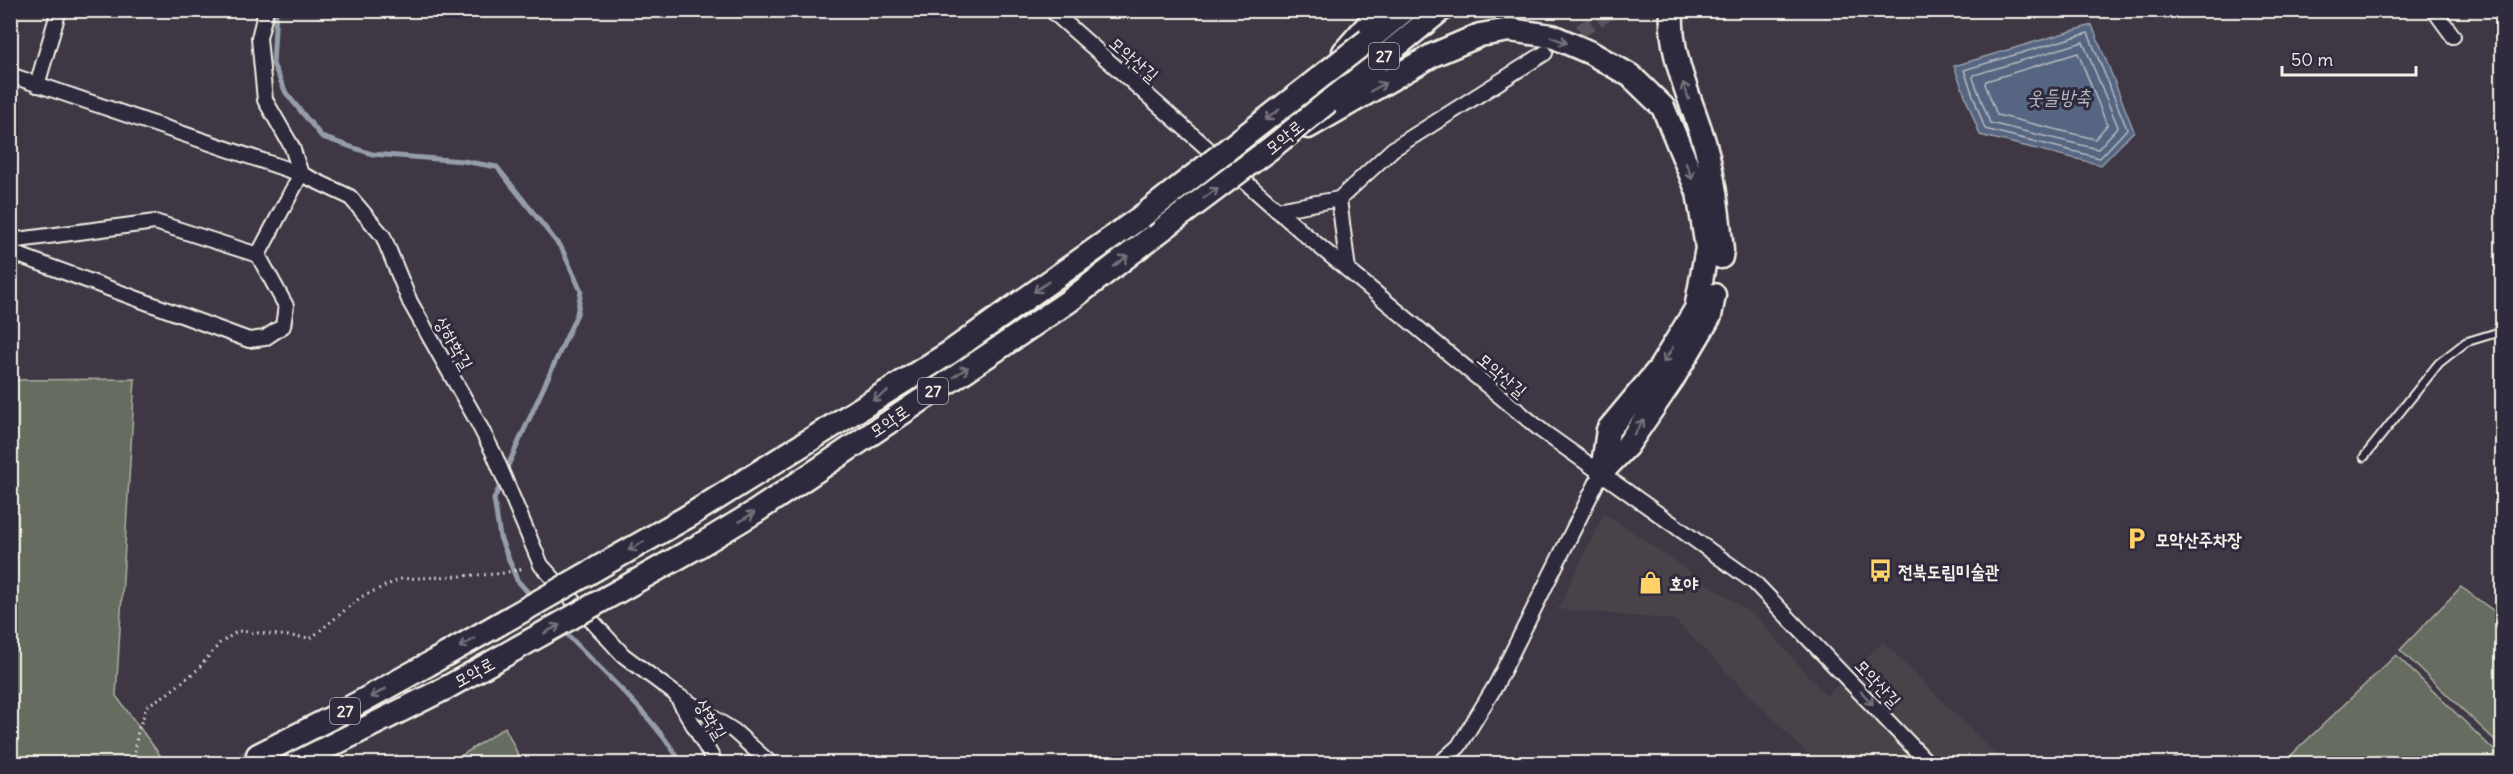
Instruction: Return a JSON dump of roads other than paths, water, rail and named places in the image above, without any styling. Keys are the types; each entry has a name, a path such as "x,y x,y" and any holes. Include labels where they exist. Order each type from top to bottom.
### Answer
{"main road":[{"path":"1298,95 1340,57 1381,10"},
{"name":"모악로","path":"258,754 333,717 429,664 687,517 949,353 1141,217 1405,10"},
{"name":"모악로","path":"294,764 446,688 755,512 1069,301 1272,147 1440,10"},
{"path":"1602,472 1627,446 1672,380 1710,316 1722,250 1716,190 1705,145 1676,60 1672,10"},
{"path":"1272,147 1433,55 1480,35 1510,30 1552,36 1591,53 1631,76 1663,107 1698,192 1707,248 1696,309 1659,369 1608,430 1602,472"}],"street":[{"path":"37,85 59,10"},
{"path":"258,255 301,174 292,147 265,100 259,38 266,10"},
{"name":"모악산길","path":"1052,10 1277,210 1542,432 1602,472 1754,582 1827,655 1929,764"},
{"path":"2434,10 2453,36"},
{"path":"1277,210 1340,199 1393,149 1545,53"},
{"name":"상하학길","path":"10,75 301,174 350,197 383,236 410,302 462,392 494,454 541,565 623,655 674,693 734,731 771,764"},
{"path":"1340,199 1348,270"},
{"path":"10,241 155,222 258,255 286,306 283,326 265,338 249,340 10,252"},
{"path":"1439,764 1459,746 1496,685 1602,472"},
{"name":"상학길","path":"674,693 716,764"}],"lane":[{"path":"2364,457 2439,363 2466,342 2502,331"}],"water":[{"name":"웃들방축","path":"2092,25 2134,131 2101,165 1980,135 1954,66"}],"waterway":[{"path":"276,10 273,64 286,93 322,137 372,154 463,161 497,167 562,249 581,291 577,314 505,472"},
{"path":"502,481 494,499 500,537 517,580 533,598"},
{"path":"562,629 641,710 682,764"}],"tunnel":[{"path":"1562,42 1614,10"},
{"path":"244,764 258,755"}],"place":[{"name":"모악산주차장","path":"2137,539"},
{"name":"전북도립미술관","path":"1880,571"},
{"name":"호야","path":"1651,583"}]}
